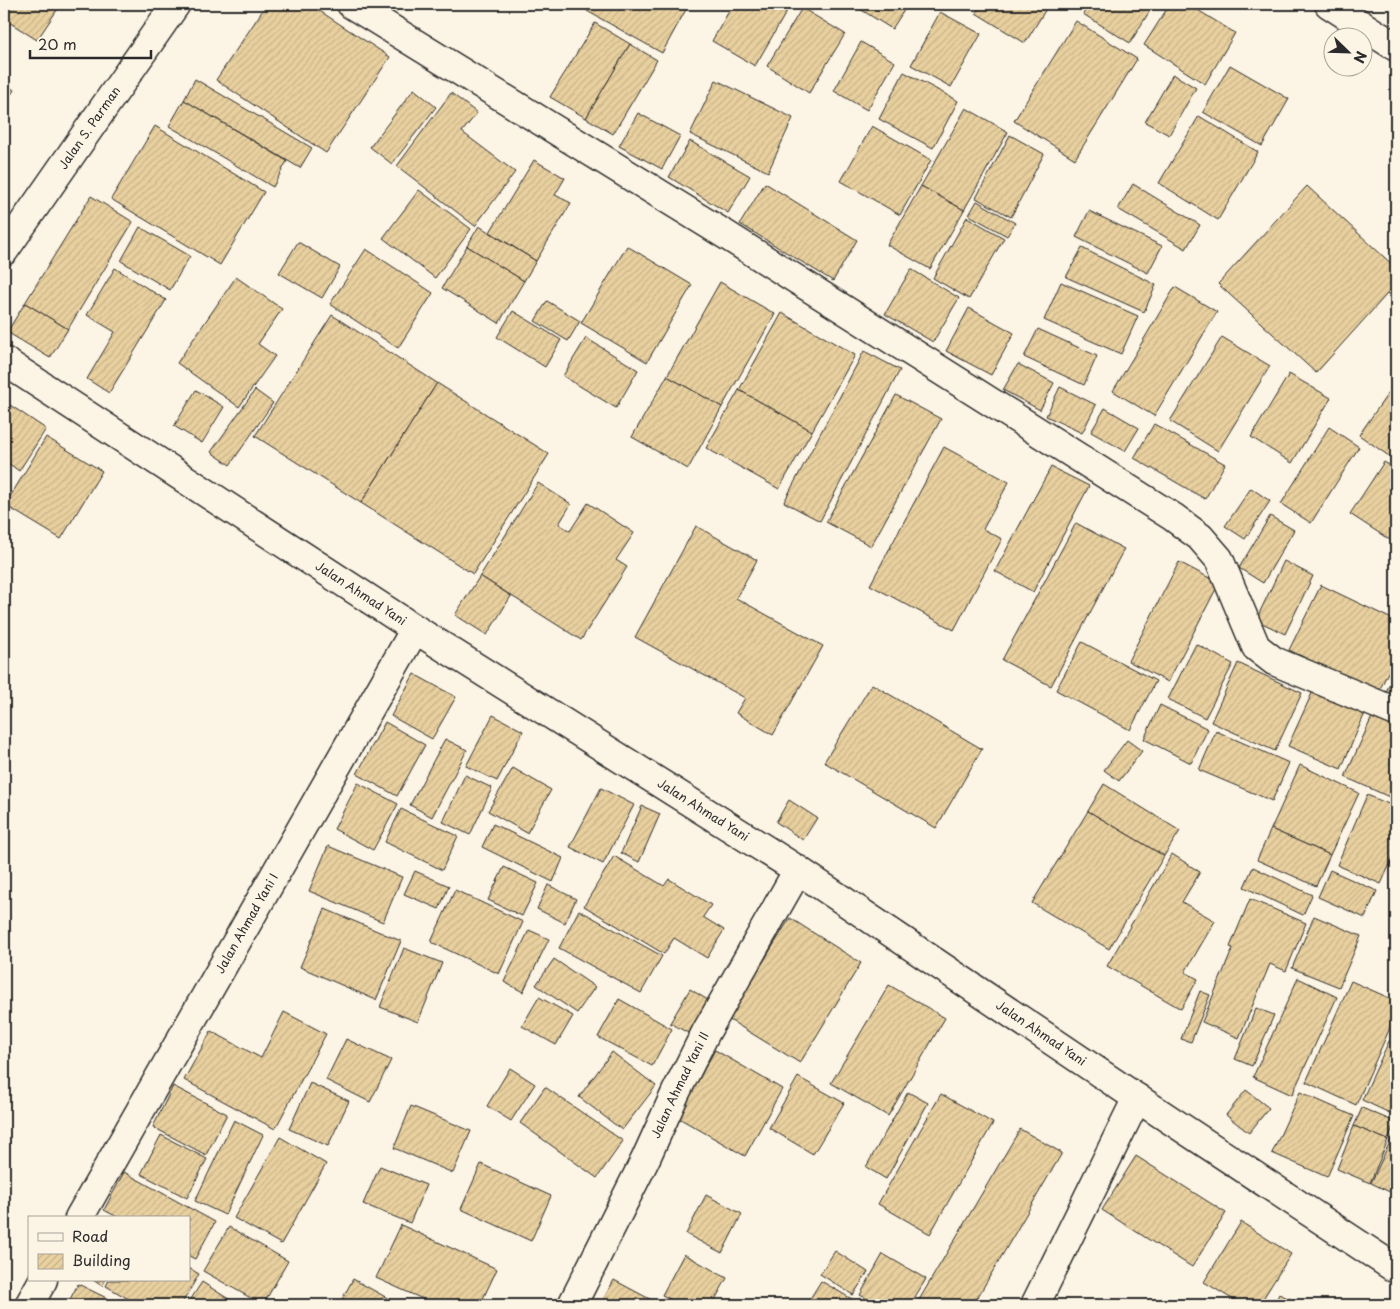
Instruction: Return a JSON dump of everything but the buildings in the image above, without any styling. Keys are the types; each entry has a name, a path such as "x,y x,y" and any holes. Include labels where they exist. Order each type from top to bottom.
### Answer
{"main road":[{"name":"Jalan S. Parman","path":"4,251 176,4"},
{"path":"351,4 726,235 1173,517 1200,537 1219,559 1256,647 1274,661 1396,712"},
{"path":"1329,4 1396,47"},
{"name":"Jalan Ahmad Yani","path":"4,361 415,629 798,870 1137,1098 1396,1269"},
{"name":"Jalan Ahmad Yani I","path":"80,1216 415,629"},
{"name":"Jalan Ahmad Yani II","path":"572,1305 706,1032 798,870"},
{"path":"1035,1305 1137,1098"},
{"path":"29,1305 42,1282"}]}
